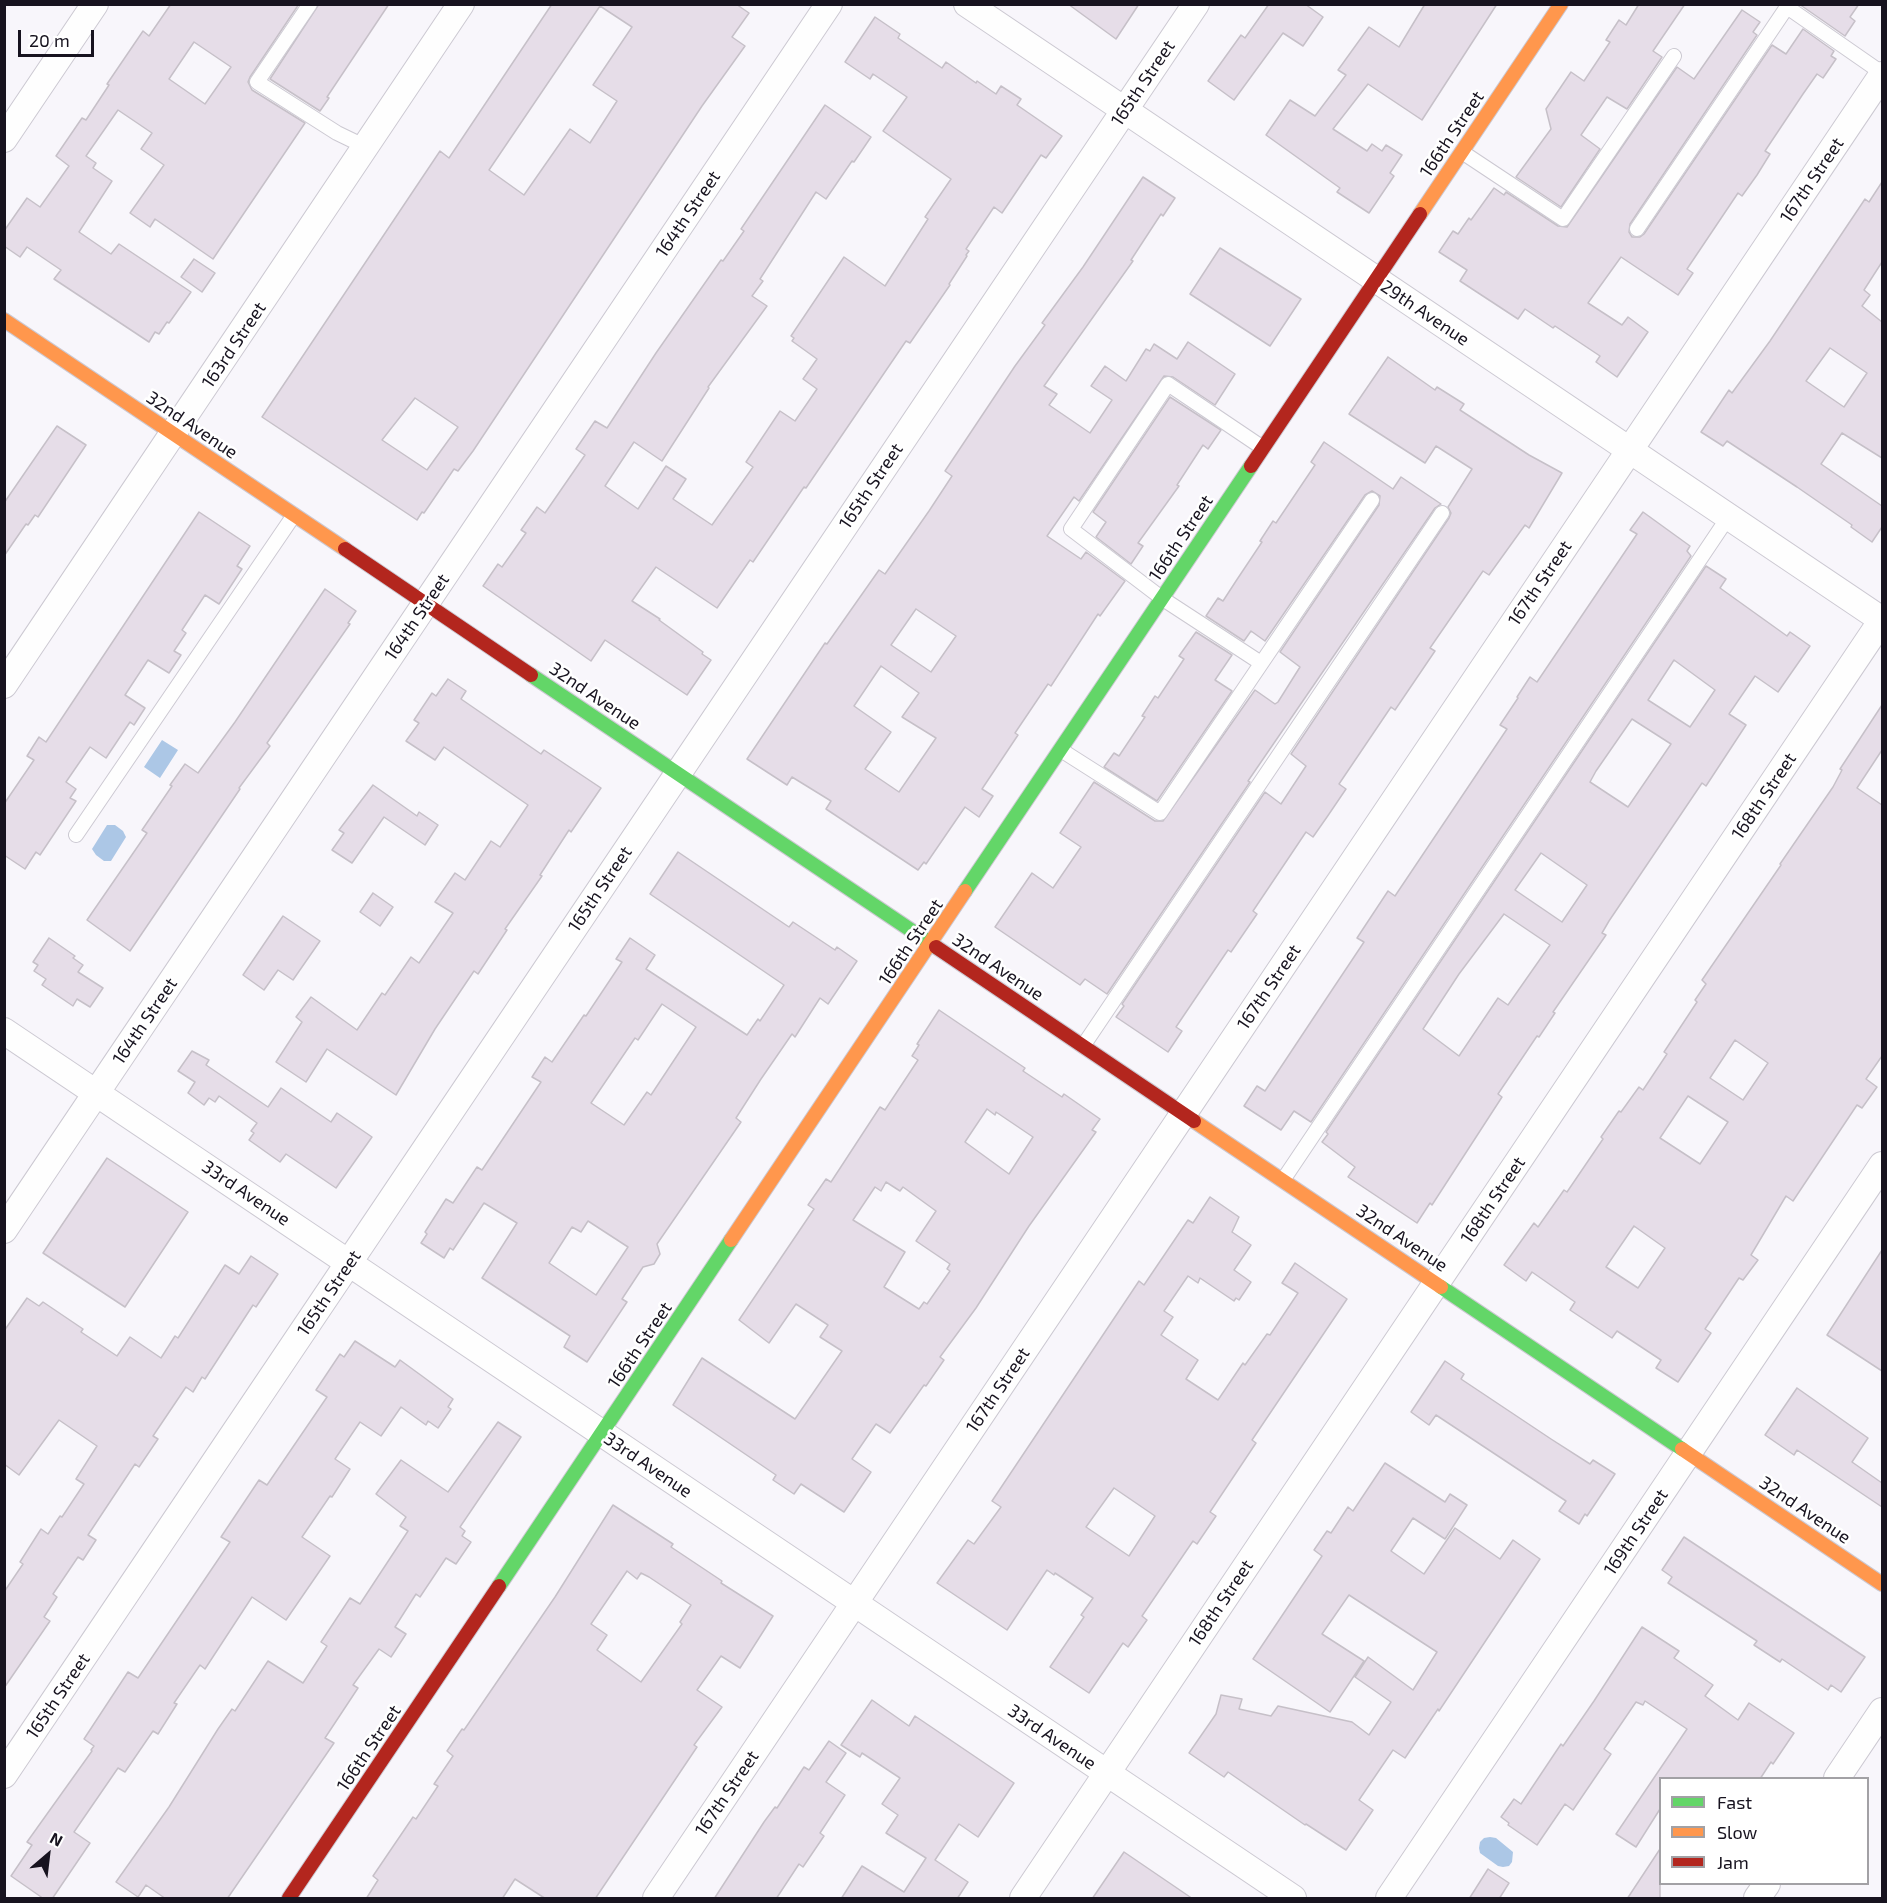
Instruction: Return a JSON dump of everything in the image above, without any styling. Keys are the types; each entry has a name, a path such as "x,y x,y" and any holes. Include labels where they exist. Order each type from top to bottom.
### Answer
{"street":[{"path":"4,139 95,4"},
{"name":"163rd Street","path":"4,685 174,435 461,4"},
{"name":"164th Street","path":"4,1230 829,4"},
{"name":"29th Avenue","path":"967,4 1882,620"},
{"name":"165th Street","path":"4,1775 1196,4"},
{"name":"166th Street","path":"289,1899 1561,4"},
{"name":"167th Street","path":"656,1899 1882,74"},
{"name":"32nd Avenue","path":"4,320 1882,1584"},
{"name":"168th Street","path":"1023,1899 1882,620"},
{"name":"33rd Avenue","path":"4,1031 1293,1899"},
{"name":"169th Street","path":"1389,1899 1882,1165"},
{"path":"1838,1777 1882,1711"},
{"path":"1757,1899 1766,1885"}],"lane":[{"path":"309,4 257,82 337,133 366,147"},
{"path":"1637,229 1787,7 1882,74"},
{"path":"1462,152 1563,219 1674,56"},
{"path":"1261,663 1163,599 1071,529 1168,384 1263,448"},
{"path":"1061,750 1160,813 1372,500"},
{"path":"1083,1046 1442,513"},
{"path":"76,835 294,515"},
{"path":"1283,1180 1730,516"}],"water":[{"path":"162,740 178,750 160,778 144,767"},
{"path":"107,825 115,825 123,831 126,837 111,861 104,861 92,849"},
{"path":"1490,1837 1496,1838 1513,1852 1509,1866 1498,1866 1480,1853 1480,1842"}],"building":[{"path":"171,4 299,4 248,82 252,90 305,123 213,259 155,219 150,227 130,213 164,165 141,149 152,133 118,110 86,156 96,163 93,168 112,181 79,232 111,254 119,244 191,292 169,323 167,322 159,334 155,332 149,342 54,279 61,270 27,247 20,257 4,246 4,231 27,198 40,207 69,166 56,156 82,118 86,120 143,31 149,36","holes":["194,42 231,67 205,104 169,79"]},
{"path":"319,4 389,4 320,111 270,79"},
{"path":"552,4 736,4 749,13 732,37 745,46 702,106 473,451 458,471 454,469 417,520 262,417 440,151 449,158","holes":["600,6 632,27 593,85 617,101 590,143 570,129 524,195 489,170","415,398 458,427 427,470 382,440"]},
{"path":"1068,4 1139,4 1116,39"},
{"path":"1269,4 1305,4 1323,17 1303,46 1283,33 1234,100 1208,81 1241,35 1245,38"},
{"path":"1425,4 1497,4 1422,120 1368,84 1333,129 1367,151 1372,144 1382,151 1386,145 1402,155 1390,173 1394,176 1369,213 1337,192 1340,188 1266,135 1290,100 1315,116 1346,75 1338,70 1369,27 1399,47"},
{"path":"1639,4 1685,4 1653,51 1662,57 1627,109 1607,97 1581,135 1600,149 1561,207 1516,177 1551,129 1546,109 1571,72 1584,81 1610,42 1606,40 1619,20 1626,25"},
{"path":"1799,4 1859,4 1850,17 1855,21 1845,36"},
{"path":"1742,10 1760,22 1753,32 1757,35 1630,224 1629,232 1632,237 1640,237 1644,234 1772,45 1786,54 1803,29 1834,51 1831,56 1836,59 1823,78 1817,74 1803,94 1765,151 1770,154 1757,175 1742,196 1738,193 1687,269 1693,273 1678,295 1621,257 1588,303 1622,325 1628,317 1648,332 1617,377 1596,362 1600,356 1555,326 1553,328 1525,309 1518,319 1460,281 1467,270 1439,252 1453,231 1458,234 1469,218 1471,220 1494,188 1504,195 1506,192 1558,226 1567,227 1677,67 1694,79"},
{"path":"875,17 900,34 898,38 942,68 946,62 996,94 1001,86 1021,99 1017,105 1062,136 1046,158 1041,155 1002,213 994,207 966,249 969,251 967,256 950,285 910,343 906,341 806,488 804,487 753,562 750,560 717,608 656,567 632,601 660,619 711,660 687,695 605,640 591,661 483,586 498,564 502,567 526,533 521,530 537,507 545,513 585,455 576,449 595,421 607,428 656,353 744,231 741,229 825,105 871,137 826,199 816,192 760,279 763,281 752,296 767,306 708,387 662,461 634,442 605,486 638,509 666,466 686,479 673,499 712,525 753,467 746,462 780,411 795,421 817,389 803,379 817,359 792,341 794,338 791,336 844,257 885,286 928,219 925,217 951,179 883,131 907,97 873,74 870,79 845,62"},
{"path":"1143,177 1175,198 1163,216 1161,214 1131,260 1133,261 1044,386 1057,394 1049,405 1090,433 1112,400 1091,386 1105,366 1126,381 1146,349 1150,351 1154,344 1177,359 1188,342 1235,374 1215,405 1173,377 1164,376 1079,501 1074,497 1047,536 1081,559 1086,552 1125,581 1100,616 1098,614 1051,686 1048,684 1015,733 1018,735 982,789 993,796 979,817 965,807 926,864 924,862 918,870 826,809 831,801 792,777 787,785 747,759 825,643 827,644 879,570 885,574 929,511 952,476 945,471 1045,325 1042,323 1083,267","holes":["916,609 956,636 931,672 891,645","881,666 919,693 902,717 936,738 899,792 865,769 891,732 854,706"]},
{"path":"1882,182 1882,262 1864,290 1870,295 1862,306 1882,322 1882,458 1842,433 1821,464 1882,506 1882,527 1872,542 1851,527 1852,525 1727,441 1723,446 1701,432 1729,390 1732,393 1770,341 1865,199 1869,202","holes":["1830,348 1867,373 1844,407 1806,381"]},
{"path":"1220,248 1301,299 1270,346 1190,294"},
{"path":"194,259 215,273 202,292 181,277"},
{"path":"1388,357 1435,390 1437,387 1464,404 1460,410 1529,455 1562,473 1529,528 1525,525 1489,575 1483,571 1430,648 1435,651 1395,710 1391,707 1339,784 1346,789 1313,837 1306,832 1253,911 1257,914 1231,952 1228,950 1176,1027 1182,1031 1168,1052 1116,1017 1124,1006 1122,1004 1265,792 1281,804 1306,766 1291,754 1449,518 1451,513 1448,507 1472,469 1436,446 1425,463 1349,414"},
{"path":"1170,397 1221,430 1208,449 1203,445 1177,485 1179,486 1138,543 1143,546 1131,564 1096,537 1106,522 1093,512"},
{"path":"57,426 86,445 38,517 35,515 28,525 26,524 4,556 4,503"},
{"path":"1324,442 1393,489 1401,477 1441,504 1435,508 1248,781 1250,782 1107,994 1085,979 1080,985 995,927 1032,873 1053,888 1081,847 1060,833 1094,782 1155,821 1163,821 1255,690 1275,704 1278,702 1300,667 1280,652 1379,505 1380,496 1372,491 1365,495 1265,641 1251,631 1244,641 1206,616 1218,598 1223,601 1262,542 1260,541 1273,521 1276,523 1315,465 1311,462"},
{"path":"199,512 250,546 237,566 242,569 219,604 205,595 182,630 186,633 174,651 181,655 169,673 148,660 125,695 145,708 134,725 130,722 106,758 90,747 66,782 76,789 70,798 76,801 40,855 36,852 25,869 4,855 4,804 34,760 27,756 39,737 46,742"},
{"path":"1643,512 1690,546 1687,551 1691,556 1311,1122 1294,1111 1281,1130 1244,1106 1257,1086 1265,1091 1364,942 1357,938 1388,891 1395,896 1507,729 1500,725 1530,677 1537,682 1637,534 1630,530"},
{"path":"1706,566 1726,579 1720,588 1787,636 1790,632 1810,646 1778,692 1755,676 1729,714 1746,725 1706,786 1702,783 1609,921 1602,933 1606,935 1553,1012 1555,1013 1539,1037 1537,1036 1498,1094 1502,1097 1432,1205 1430,1203 1417,1223 1348,1177 1355,1167 1322,1142 1328,1134 1326,1132","holes":["1674,660 1715,690 1690,727 1648,700","1632,719 1671,744 1628,807 1590,782","1541,853 1587,885 1562,922 1515,890","1504,914 1550,945 1508,1005 1498,998 1459,1056 1423,1029 1459,974"]},
{"path":"325,589 356,611 348,623 350,624 267,743 270,746 239,788 130,951 87,920 147,833 142,830 185,764 198,773"},
{"path":"1196,632 1232,655 1215,680 1232,691 1157,801 1104,767 1114,753 1119,756 1145,717 1142,716 1155,696 1158,698 1184,659 1179,656"},
{"path":"448,679 466,691 461,699 541,754 544,750 601,788 571,832 569,830 478,974 474,971 435,1029 396,1095 327,1049 306,1082 276,1062 302,1022 296,1017 311,997 357,1030 382,993 385,995 411,957 419,963 453,913 435,902 455,873 465,880 491,841 500,847 528,805 444,747 435,760 406,741 419,723 414,720 432,693 436,696"},
{"path":"1882,705 1882,750 1857,788 1882,805 1882,1056 1866,1079 1877,1087 1862,1108 1857,1105 1793,1201 1786,1196 1751,1255 1758,1260 1743,1280 1739,1278 1705,1329 1711,1333 1678,1382 1656,1368 1661,1360 1617,1331 1612,1338 1570,1310 1575,1302 1532,1272 1526,1281 1504,1265 1534,1223 1538,1227 1564,1190 1567,1192 1619,1111 1621,1112 1639,1087 1643,1090 1667,1054 1664,1052 1697,1002 1695,1000 1706,984 1702,980 1833,787 1842,770 1840,769","holes":["1735,1040 1768,1063 1743,1100 1710,1078","1688,1096 1728,1122 1700,1164 1660,1138","1634,1226 1665,1248 1638,1288 1606,1267"]},
{"path":"373,785 417,816 419,812 438,825 425,845 384,817 352,863 332,850 344,833 339,830"},
{"path":"678,852 789,927 793,922 835,950 837,947 857,961 828,1004 820,998 795,1037 792,1034 761,1079 736,1118 741,1122 657,1244 660,1254 654,1264 643,1267 622,1299 627,1302 587,1362 564,1347 570,1336 482,1278 517,1223 484,1203 453,1250 450,1248 444,1258 421,1243 427,1234 425,1232 446,1199 453,1203 477,1167 482,1170 541,1082 532,1077 545,1057 552,1062 584,1015 586,1016 622,962 616,959 630,938 655,955 646,969 747,1035 758,1019 760,1021 784,985 650,894","holes":["662,1004 696,1027 651,1095 647,1092 624,1125 591,1103 635,1038 638,1040","588,1221 628,1247 596,1295 549,1263 572,1227 581,1232"]},
{"path":"373,893 393,907 380,926 360,912"},
{"path":"283,916 320,941 293,980 278,970 264,990 243,975"},
{"path":"49,938 75,956 73,958 83,965 78,972 103,988 90,1007 77,999 73,1006 42,985 46,979 34,971 38,965 33,962"},
{"path":"939,1010 1025,1068 1023,1071 1062,1097 1064,1094 1100,1119 1092,1130 1096,1132 940,1357 944,1360 926,1386 924,1385 890,1433 876,1424 852,1459 871,1472 844,1512 801,1484 794,1494 773,1480 776,1475 673,1405 702,1358 795,1419 842,1351 820,1337 828,1325 796,1304 769,1343 739,1320 814,1209 808,1205 826,1179 831,1182 880,1107 885,1110 918,1060 912,1056 919,1045 917,1044","holes":["987,1109 995,1115 996,1112 1033,1137 1009,1174 965,1142","886,1182 900,1191 903,1187 936,1211 916,1241 950,1264 947,1269 950,1271 927,1304 924,1302 919,1309 884,1287 905,1252 853,1220 875,1187 881,1191"]},
{"path":"192,1051 209,1060 206,1065 268,1107 281,1088 331,1122 337,1113 372,1137 336,1188 286,1154 280,1162 249,1140 254,1133 251,1131 257,1123 219,1096 215,1102 209,1098 204,1105 188,1093 195,1082 178,1071"},
{"path":"107,1158 188,1212 125,1307 43,1253"},
{"path":"1210,1197 1239,1217 1232,1232 1251,1245 1234,1270 1251,1282 1239,1300 1236,1298 1234,1301 1200,1278 1198,1283 1188,1276 1164,1311 1173,1317 1161,1335 1198,1360 1186,1379 1218,1400 1243,1363 1245,1365 1267,1334 1270,1335 1298,1293 1282,1283 1295,1263 1347,1299 1252,1440 1256,1443 1210,1512 1216,1516 1197,1544 1193,1541 1142,1616 1147,1620 1128,1647 1123,1643 1089,1693 1050,1667 1084,1617 1081,1615 1093,1598 1047,1570 1007,1630 937,1583 968,1540 974,1544 1001,1507 992,1501 1139,1281 1144,1285 1188,1220 1193,1223","holes":["1114,1488 1155,1516 1129,1556 1086,1527"]},
{"path":"1882,1250 1882,1371 1827,1335"},
{"path":"251,1256 278,1274 256,1307 253,1305 205,1379 202,1377 193,1392 186,1387 153,1436 158,1439 139,1467 135,1464 88,1535 96,1540 83,1560 78,1557 53,1594 57,1597 44,1617 50,1621 4,1688 4,1592 23,1564 20,1562 41,1529 48,1534 84,1484 76,1479 97,1446 59,1420 19,1475 4,1464 4,1331 27,1298 39,1306 43,1302 83,1329 81,1332 117,1356 130,1337 161,1358 175,1336 178,1338 225,1265 239,1274"},
{"path":"355,1341 395,1367 400,1360 453,1399 448,1407 451,1409 438,1428 428,1421 426,1425 401,1407 381,1436 360,1422 335,1459 350,1469 302,1537 330,1556 286,1620 252,1597 205,1669 200,1665 174,1703 177,1704 158,1734 153,1731 125,1772 118,1768 74,1832 90,1843 52,1899 44,1899 11,1876 32,1845 27,1842 92,1751 94,1746 84,1739 128,1672 138,1678 230,1542 221,1537 259,1480 267,1485 327,1397 316,1390 340,1354 344,1357"},
{"path":"1445,1361 1464,1374 1461,1379 1551,1439 1590,1464 1593,1460 1615,1474 1587,1516 1585,1514 1579,1524 1559,1511 1566,1501 1436,1415 1429,1425 1411,1412"},
{"path":"1797,1388 1868,1438 1852,1462 1882,1483 1882,1507 1797,1450 1794,1455 1765,1435"},
{"path":"498,1422 521,1437 460,1527 465,1531 462,1536 471,1542 456,1564 446,1558 420,1597 416,1594 395,1627 406,1634 391,1657 379,1649 353,1685 358,1688 325,1738 334,1743 227,1899 166,1899 146,1885 138,1897 116,1882 169,1807 218,1729 232,1709 235,1711 268,1661 303,1683 327,1646 321,1642 350,1598 360,1604 408,1531 400,1526 406,1517 376,1494 401,1460 448,1492"},
{"path":"1385,1463 1445,1502 1450,1494 1467,1505 1445,1539 1413,1518 1391,1551 1424,1574 1455,1528 1500,1559 1513,1540 1540,1559 1405,1758 1393,1750 1359,1800 1373,1810 1346,1850 1228,1772 1224,1777 1189,1753 1216,1714 1221,1695 1242,1699 1239,1709 1271,1716 1278,1706 1352,1722 1369,1735 1391,1702 1355,1677 1368,1657 1413,1690 1437,1652 1349,1595 1322,1634 1364,1661 1330,1712 1253,1659 1322,1556 1314,1550 1327,1531 1331,1533 1348,1507 1353,1511"},
{"path":"613,1505 673,1544 671,1547 722,1581 721,1583 773,1616 740,1668 721,1656 697,1690 722,1707 694,1745 697,1747 595,1899 546,1899 515,1879 502,1899 366,1899 378,1880 373,1876 413,1817 416,1819 438,1786 434,1784 453,1756 447,1751 462,1729 464,1730 555,1597","holes":["627,1571 637,1579 641,1573 691,1605 680,1622 682,1624 641,1682 597,1650 607,1635 591,1624"]},
{"path":"1684,1537 1865,1657 1841,1692 1831,1685 1828,1690 1782,1659 1780,1662 1754,1645 1757,1641 1668,1583 1672,1577 1662,1570"},
{"path":"1642,1627 1679,1651 1674,1658 1713,1685 1705,1696 1738,1720 1749,1703 1794,1733 1761,1777 1659,1777 1659,1811 1636,1847 1616,1834 1687,1729 1645,1701 1643,1705 1636,1702 1604,1749 1611,1754 1573,1810 1565,1804 1537,1845 1508,1825 1509,1823 1501,1817 1514,1799 1521,1804 1561,1744 1563,1746"},
{"path":"872,1700 909,1726 915,1716 1014,1783 978,1837 959,1824 935,1860 968,1882 957,1899 841,1899 862,1866 904,1892 926,1858 886,1833 898,1815 882,1804 900,1778 862,1753 860,1757 841,1745"},
{"path":"829,1741 846,1753 826,1782 845,1795 820,1833 824,1836 803,1867 799,1864 776,1899 714,1899 764,1822 775,1807 777,1808 804,1767 809,1770"},
{"path":"1659,1851 1660,1899 1627,1899"},
{"path":"1124,1852 1193,1899 1092,1899"},
{"path":"1488,1869 1509,1883 1499,1899 1469,1899"}],"traffic: fast":[{"path":"965,891 1251,466"},
{"path":"531,675 936,947"},
{"path":"499,1586 731,1240"},
{"path":"1441,1287 1682,1449"}],"traffic: slow":[{"path":"1420,214 1561,4"},
{"path":"4,320 345,549"},
{"path":"731,1240 965,891"},
{"path":"1194,1121 1441,1287"},
{"path":"1682,1449 1882,1584"}],"traffic: jam":[{"path":"1251,466 1420,214"},
{"path":"345,549 531,675"},
{"path":"936,947 1194,1121"},
{"path":"289,1898 499,1586"}]}
